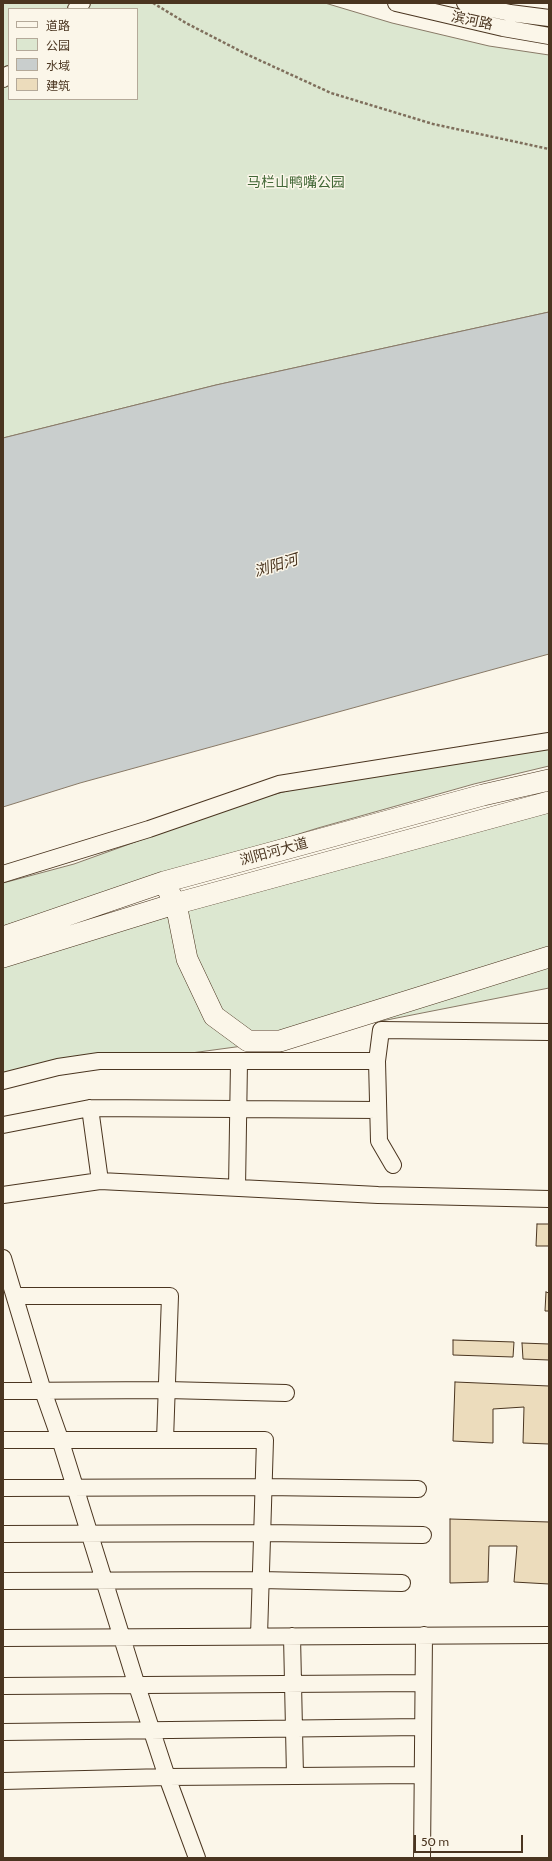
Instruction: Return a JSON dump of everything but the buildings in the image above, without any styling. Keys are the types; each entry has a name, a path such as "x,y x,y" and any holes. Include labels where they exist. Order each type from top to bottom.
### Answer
{"main road":[{"name":"浏阳河大道","path":"3,937 164,882 483,795 549,780"},
{"name":"浏阳河大道","path":"3,957 176,904 549,802"},
{"path":"164,882 176,904 187,959 214,1016 248,1041 280,1041 549,957"}],"street":[{"name":"滨河路","path":"396,3 503,28 549,36"},
{"name":"滨河路","path":"465,3 510,13 549,18"},
{"path":"3,874 149,829 278,784 549,741"},
{"path":"393,1165 379,1141 377,1062 381,1030 549,1032"},
{"path":"3,1081 58,1067 99,1061 377,1062"},
{"path":"237,1188 240,1062"},
{"path":"3,1125 90,1108 378,1110"},
{"path":"90,1108 100,1181"},
{"path":"3,1195 100,1181 378,1195 549,1199"},
{"path":"3,1258 43,1391 76,1488 137,1686 167,1777 197,1858"},
{"path":"15,1296 170,1296 165,1440"},
{"path":"3,1391 167,1390 286,1393"},
{"path":"3,1440 265,1440 259,1636"},
{"path":"3,1488 263,1487 418,1489"},
{"path":"3,1534 90,1535 262,1533 423,1535"},
{"path":"3,1581 260,1580 402,1583"},
{"path":"422,1858 421,1775 424,1635"},
{"path":"3,1638 549,1635"},
{"path":"292,1636 294,1776"},
{"path":"3,1686 423,1683"},
{"path":"3,1732 422,1727"},
{"path":"3,1781 167,1777 421,1775"}],"path":[{"path":"153,3 186,23 246,54 331,93 433,124 549,149"}],"green space":[{"name":"马栏山鸭嘴公园","path":"3,3 325,3 392,23 489,46 549,55 549,312 216,385 3,438"},
{"path":"549,747 549,766 474,784 318,828 3,926 3,883 74,864 252,800 299,788"},
{"path":"549,802 549,988 280,1041 28,1075 3,1085 3,966"}],"water":[{"name":"浏阳河","path":"549,312 549,654 80,783 3,807 3,438 216,385"}]}
